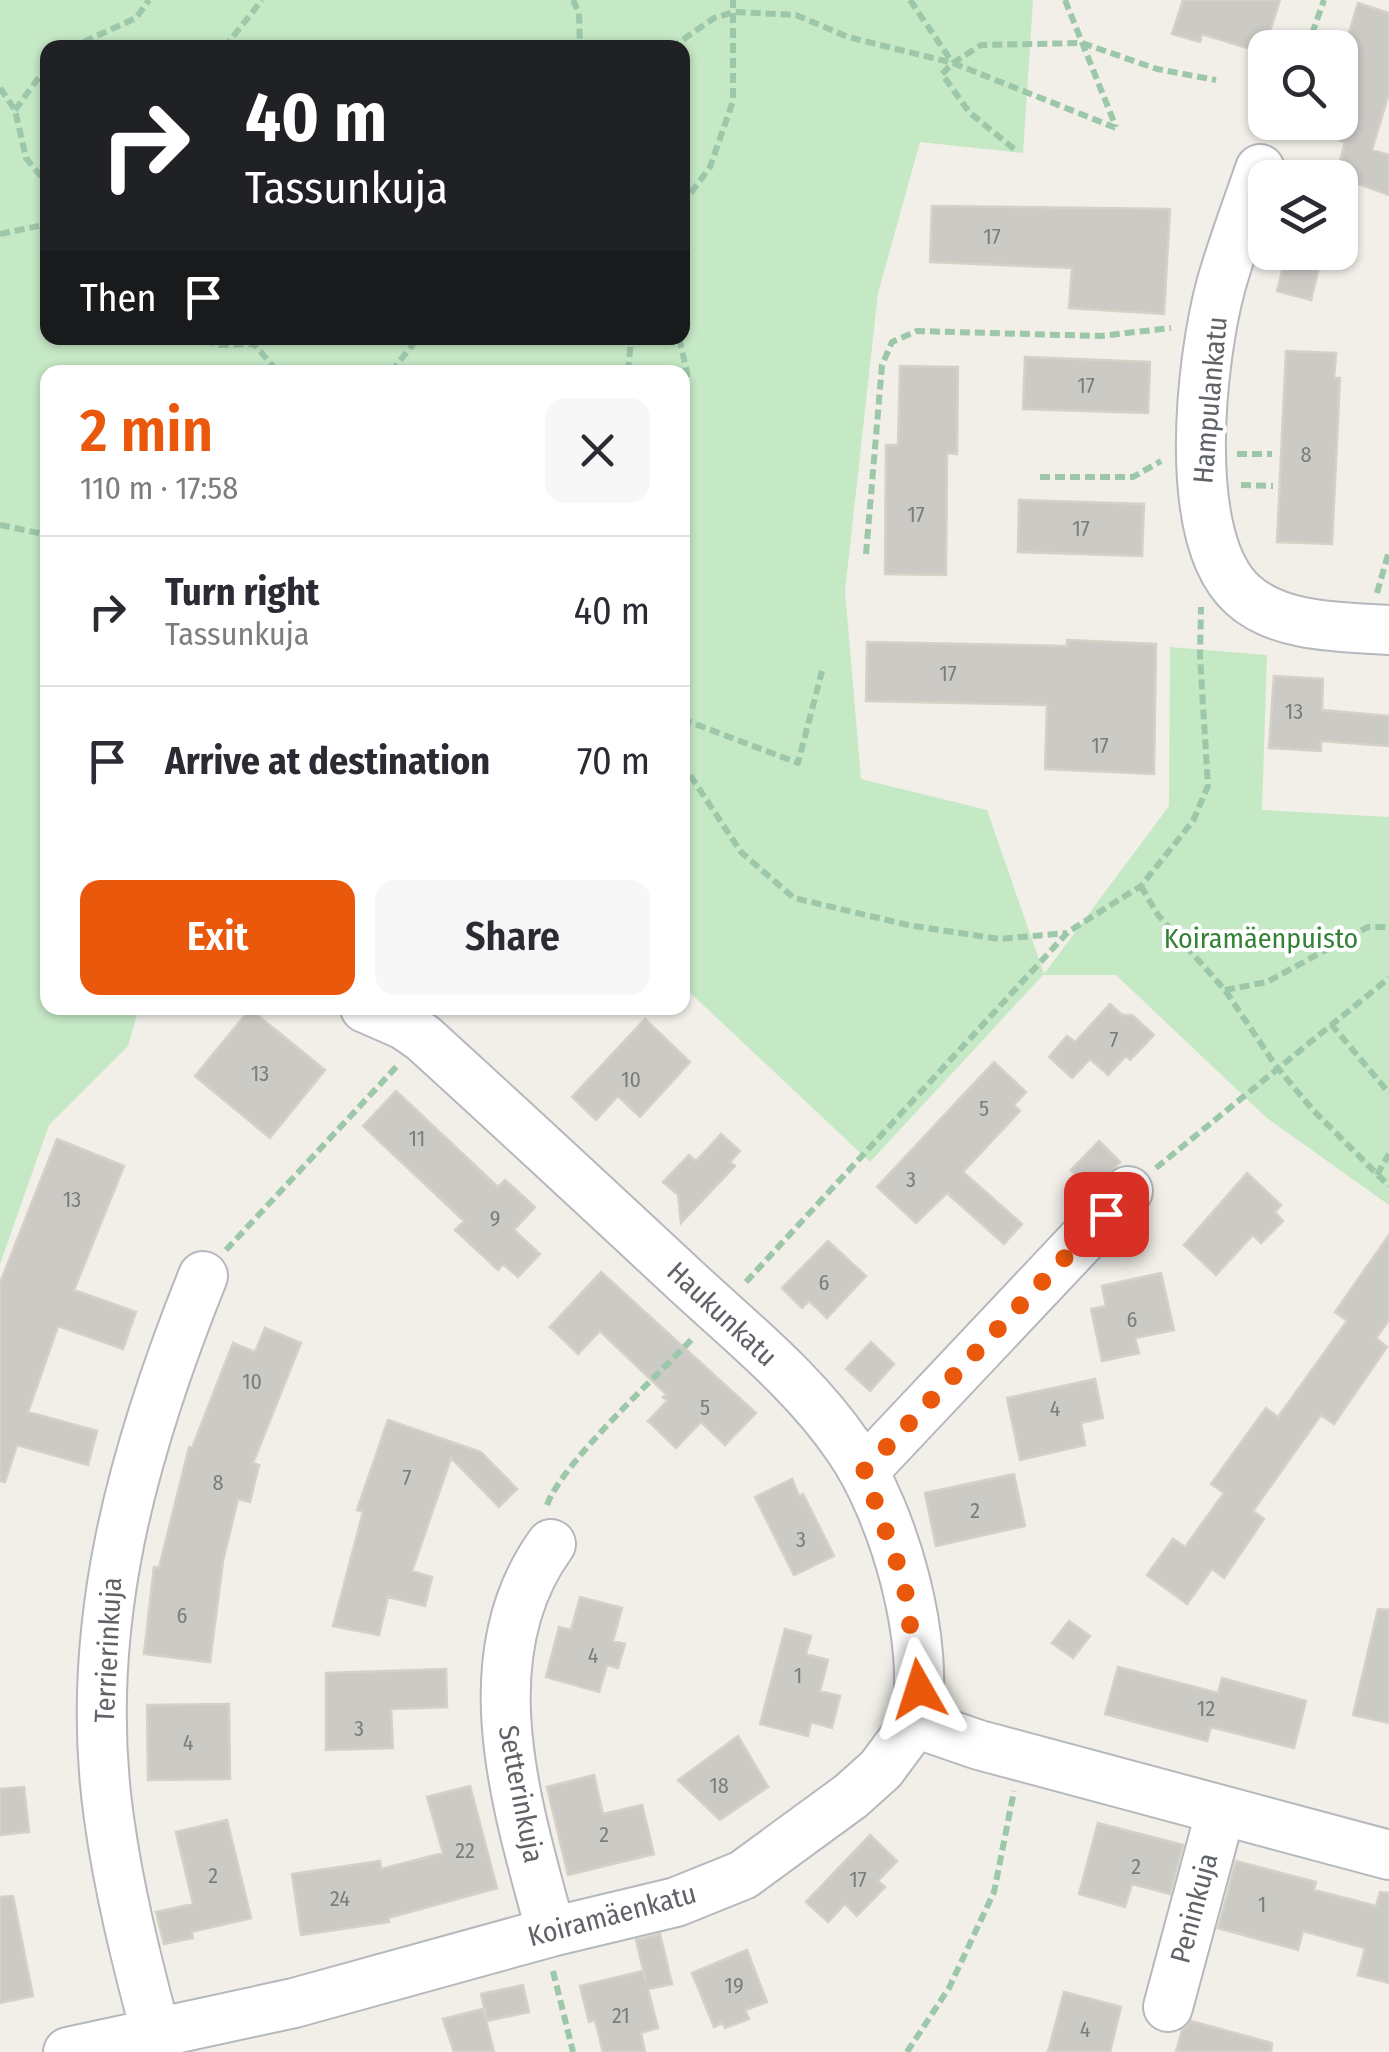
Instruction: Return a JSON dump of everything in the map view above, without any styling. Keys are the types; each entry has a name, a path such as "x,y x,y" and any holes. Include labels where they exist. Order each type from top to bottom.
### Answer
{"street":[{"name":"Hampulankatu","path":"1248,205 1221,286 1212,330 1214,446 1202,507 1216,552 1241,594 1281,618 1389,630"},
{"name":"Haukunkatu","path":"381,1015 423,1038 810,1397 864,1471 904,1582 919,1689 914,1723"},
{"path":"864,1471 1128,1191"},
{"name":"Terrierinkuja","path":"156,2034 126,1918 108,1818 103,1666 113,1562 130,1482 172,1352 203,1276"},
{"name":"Setterinkuja","path":"548,1933 520,1811 506,1716 506,1672 512,1634 535,1566 551,1544"},
{"path":"914,1723 1021,1756 1389,1855"},
{"name":"Koiramäenkatu","path":"68,2052 294,2003 676,1902 743,1875 851,1796 890,1758 914,1723"},
{"name":"Peninkuja","path":"1168,2006 1221,1810"}],"path":[{"path":"88,40 136,18 149,0"},
{"path":"230,40 262,0"},
{"path":"573,0 580,40"},
{"path":"690,194 710,167 733,101 734,0"},
{"path":"910,0 952,62"},
{"path":"682,40 714,18 734,12 796,15 848,38 952,62 1116,128 1064,0"},
{"path":"1313,30 1324,0"},
{"path":"1014,149 969,112 942,74 952,62 981,45 1082,43 1157,69 1216,80"},
{"path":"15,110 40,75"},
{"path":"0,88 15,110 26,158 40,175"},
{"path":"0,235 40,226"},
{"path":"866,554 882,365 892,342 917,332 1100,336 1164,328 1212,330"},
{"path":"255,345 272,365"},
{"path":"397,365 413,345"},
{"path":"1040,477 1133,477 1214,446 1272,454"},
{"path":"1225,484 1273,486"},
{"path":"0,525 40,533"},
{"path":"551,1544 544,1522 552,1492 1068,932 1140,886 1193,822 1208,786 1200,656 1202,591"},
{"path":"690,722 798,763 822,672"},
{"path":"690,775 741,852 794,898 908,926 999,938 1068,932"},
{"path":"1140,886 1158,915 1225,990 1276,1066 1312,1110 1389,1186"},
{"path":"1225,990 1267,982 1368,927 1389,926"},
{"path":"1128,1191 1276,1066 1389,978"},
{"path":"1331,1024 1389,1093"},
{"path":"203,1276 423,1038"},
{"path":"1377,1176 1389,1154"},
{"path":"907,2052 949,1988 994,1892 1021,1756"},
{"path":"548,1933 573,2052"}],"green space":[{"name":"Koiramäenpuisto","path":"0,0 1033,0 1023,153 920,142 878,293 845,591 861,779 987,810 1044,974 1169,806 1170,647 1267,655 1262,810 1389,817 1389,1205 1267,1118 1116,975 1043,975 870,1162 690,993 690,365 40,365 40,1015 137,1015 128,1046 49,1125 0,1264"}],"building":[{"path":"1183,0 1280,0 1270,30 1248,30 1248,48 1202,34 1200,42 1172,34"},
{"path":"1358,3 1389,13 1389,93 1372,150 1389,155 1389,195 1358,184 1358,160 1340,160 1345,142 1340,140 1358,140 1358,30 1350,30"},
{"path":"932,206 1170,209 1164,314 1069,308 1072,268 930,262"},
{"path":"1282,270 1318,270 1311,300 1277,291"},
{"path":"1286,351 1336,353 1334,378 1340,378 1332,544 1277,542"},
{"path":"1025,357 1150,362 1148,413 1023,409"},
{"path":"900,366 958,367 957,454 947,453 946,575 885,574 886,445 898,445"},
{"path":"1019,500 1144,504 1142,556 1018,552"},
{"path":"1067,640 1156,644 1154,774 1045,769 1047,705 866,701 867,642 1067,646"},
{"path":"1274,676 1323,679 1322,710 1389,716 1389,746 1321,741 1321,751 1269,748"},
{"path":"1110,1004 1122,1015 1132,1015 1154,1035 1130,1060 1126,1056 1108,1075 1090,1059 1072,1078 1049,1057 1067,1036 1075,1042"},
{"path":"245,1015 257,1015 325,1070 270,1138 195,1076"},
{"path":"645,1019 690,1062 640,1117 618,1096 596,1120 572,1097"},
{"path":"994,1062 1026,1092 1014,1105 1020,1111 963,1172 1022,1224 1004,1244 947,1193 916,1223 877,1187"},
{"path":"396,1091 498,1187 505,1180 535,1207 514,1230 540,1254 518,1277 503,1264 498,1270 455,1230 464,1221 363,1126"},
{"path":"721,1134 740,1151 730,1162 735,1166 681,1223 678,1195 663,1182 689,1155 696,1161"},
{"path":"57,1139 124,1166 74,1290 136,1312 123,1349 58,1326 28,1412 97,1431 88,1465 17,1445 5,1482 0,1481 0,1283"},
{"path":"1099,1141 1120,1162 1091,1190 1071,1170"},
{"path":"1247,1173 1281,1205 1275,1212 1283,1221 1261,1243 1253,1235 1216,1275 1184,1245"},
{"path":"1389,1235 1389,1320 1376,1338 1387,1347 1334,1424 1321,1415 1253,1511 1264,1519 1224,1578 1212,1569 1187,1604 1147,1575 1173,1539 1185,1547 1224,1493 1211,1484 1266,1408 1278,1417 1347,1321 1335,1312"},
{"path":"828,1241 866,1276 827,1318 809,1301 802,1308 782,1288"},
{"path":"601,1272 756,1413 725,1445 701,1422 676,1448 648,1421 667,1401 663,1397 666,1394 600,1331 578,1354 550,1327"},
{"path":"1161,1273 1174,1330 1135,1338 1139,1353 1102,1361 1091,1309 1106,1306 1102,1286"},
{"path":"265,1328 301,1343 253,1463 259,1465 250,1502 238,1499 223,1561 210,1662 144,1654 154,1567 159,1568 189,1447 192,1448 233,1343 255,1352"},
{"path":"871,1342 894,1364 870,1391 846,1369"},
{"path":"1095,1379 1103,1418 1081,1423 1085,1445 1020,1460 1007,1398"},
{"path":"388,1420 481,1452 517,1489 499,1507 451,1458 412,1571 432,1577 425,1606 388,1597 379,1635 333,1626 363,1512 357,1510"},
{"path":"1014,1474 1025,1526 936,1546 925,1493"},
{"path":"792,1479 834,1556 794,1575 755,1497"},
{"path":"580,1597 622,1608 613,1641 625,1644 618,1668 607,1665 599,1692 546,1677 559,1627 571,1630"},
{"path":"1378,1609 1389,1610 1389,1723 1353,1715"},
{"path":"1069,1621 1090,1636 1073,1658 1052,1643"},
{"path":"785,1629 811,1636 806,1654 828,1660 820,1691 840,1696 832,1728 811,1722 808,1736 760,1724"},
{"path":"1118,1667 1218,1693 1222,1678 1306,1701 1294,1748 1211,1727 1207,1741 1105,1714"},
{"path":"446,1669 447,1707 391,1709 393,1748 326,1750 326,1673"},
{"path":"229,1704 230,1779 148,1780 147,1705"},
{"path":"738,1736 768,1787 720,1820 678,1780"},
{"path":"594,1775 603,1814 642,1805 654,1854 568,1875 547,1787"},
{"path":"470,1786 497,1888 388,1918 389,1922 301,1935 292,1874 380,1861 381,1869 443,1853 427,1797"},
{"path":"24,1787 29,1832 0,1835 0,1789"},
{"path":"227,1820 251,1918 191,1932 193,1938 164,1944 156,1912 193,1904 176,1832"},
{"path":"1098,1823 1183,1845 1170,1894 1132,1884 1125,1907 1079,1894"},
{"path":"870,1835 897,1861 878,1881 885,1887 857,1916 845,1904 828,1922 806,1902"},
{"path":"1236,1861 1316,1882 1314,1890 1376,1906 1380,1892 1389,1893 1389,1983 1358,1975 1365,1948 1303,1931 1298,1950 1218,1928"},
{"path":"13,1896 33,1996 0,2003 0,1897"},
{"path":"660,1934 672,1984 648,1989 658,2028 641,2033 645,2052 603,2052 595,2020 589,2022 580,1986 643,1971 646,1982 636,1940"},
{"path":"747,1950 767,2002 745,2010 749,2019 725,2028 723,2023 714,2027 692,1973"},
{"path":"523,1985 529,2012 487,2021 481,1994"},
{"path":"1064,1992 1121,2007 1110,2052 1048,2052"},
{"path":"483,2009 494,2052 454,2052 443,2019"},
{"path":"1191,2021 1272,2043 1271,2052 1176,2052 1182,2030"}],"route":[{"path":"919,1689 904,1582 864,1471 1106,1214"}]}
